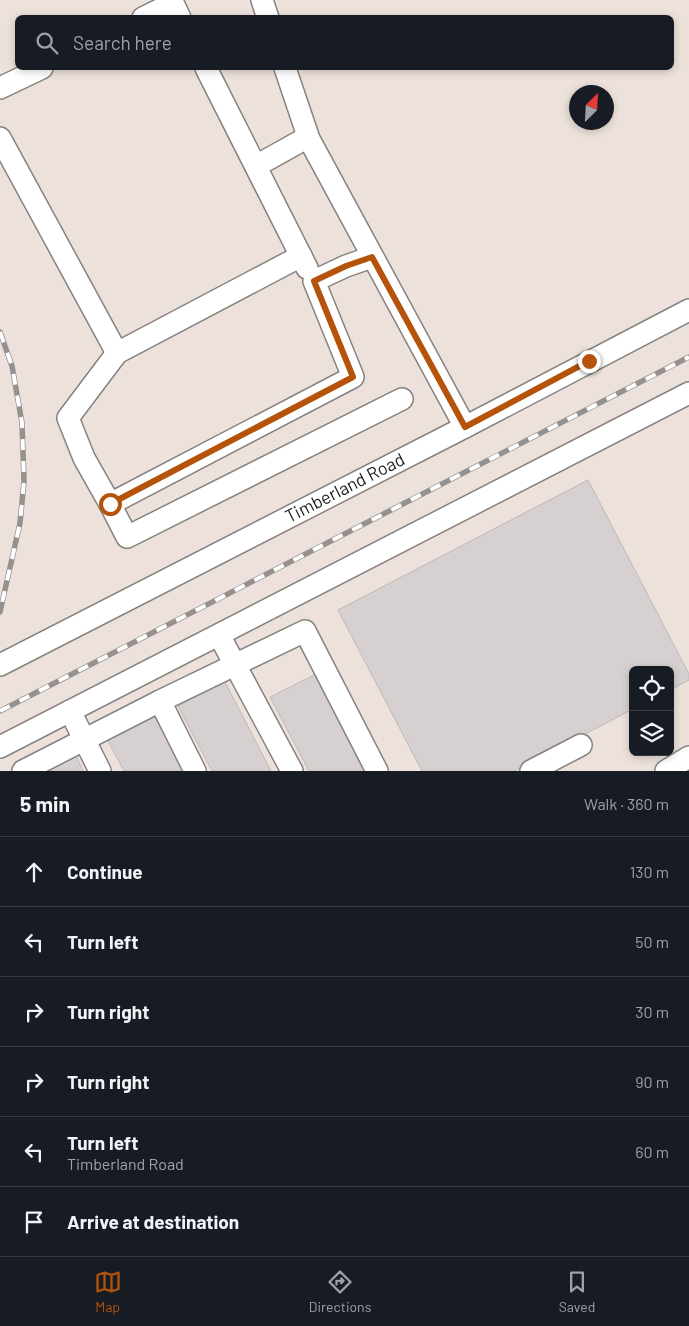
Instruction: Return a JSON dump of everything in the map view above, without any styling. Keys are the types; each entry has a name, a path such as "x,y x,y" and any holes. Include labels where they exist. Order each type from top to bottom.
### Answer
{"street":[{"path":"262,0 267,15"},
{"path":"149,15 173,3 179,15"},
{"path":"0,88 38,70"},
{"path":"110,504 353,377 314,281 207,70"},
{"path":"286,70 308,137 465,427"},
{"path":"256,166 308,137"},
{"path":"0,138 117,353"},
{"path":"301,256 117,353 68,418 84,458 127,537 402,399"},
{"path":"314,281 346,266 372,257"},
{"name":"Timberland Road","path":"0,665 689,310"},
{"path":"0,748 689,393"},
{"path":"23,771 160,701 305,631 377,771"},
{"path":"220,635 292,771"},
{"path":"160,701 195,771"},
{"path":"70,712 100,771"},
{"path":"531,771 581,745"},
{"path":"666,771 689,757"}],"shaded area":[{"path":"0,0 689,0 689,771 0,771"}],"building":[{"path":"588,480 689,674 689,680 674,688 674,666 629,666 629,711 514,771 422,771 338,610"},
{"path":"316,674 367,771 309,771 270,697"},
{"path":"225,682 271,771 212,771 178,706"},
{"path":"154,715 184,771 124,771 107,739"},
{"path":"76,756 83,771 48,771"}],"railway":[{"path":"0,332 12,366 22,423 24,481 20,523 0,612"},
{"path":"0,711 689,357"}],"route":[{"path":"110,504 353,377 314,281 346,266 372,257 465,427 589,361"}]}
